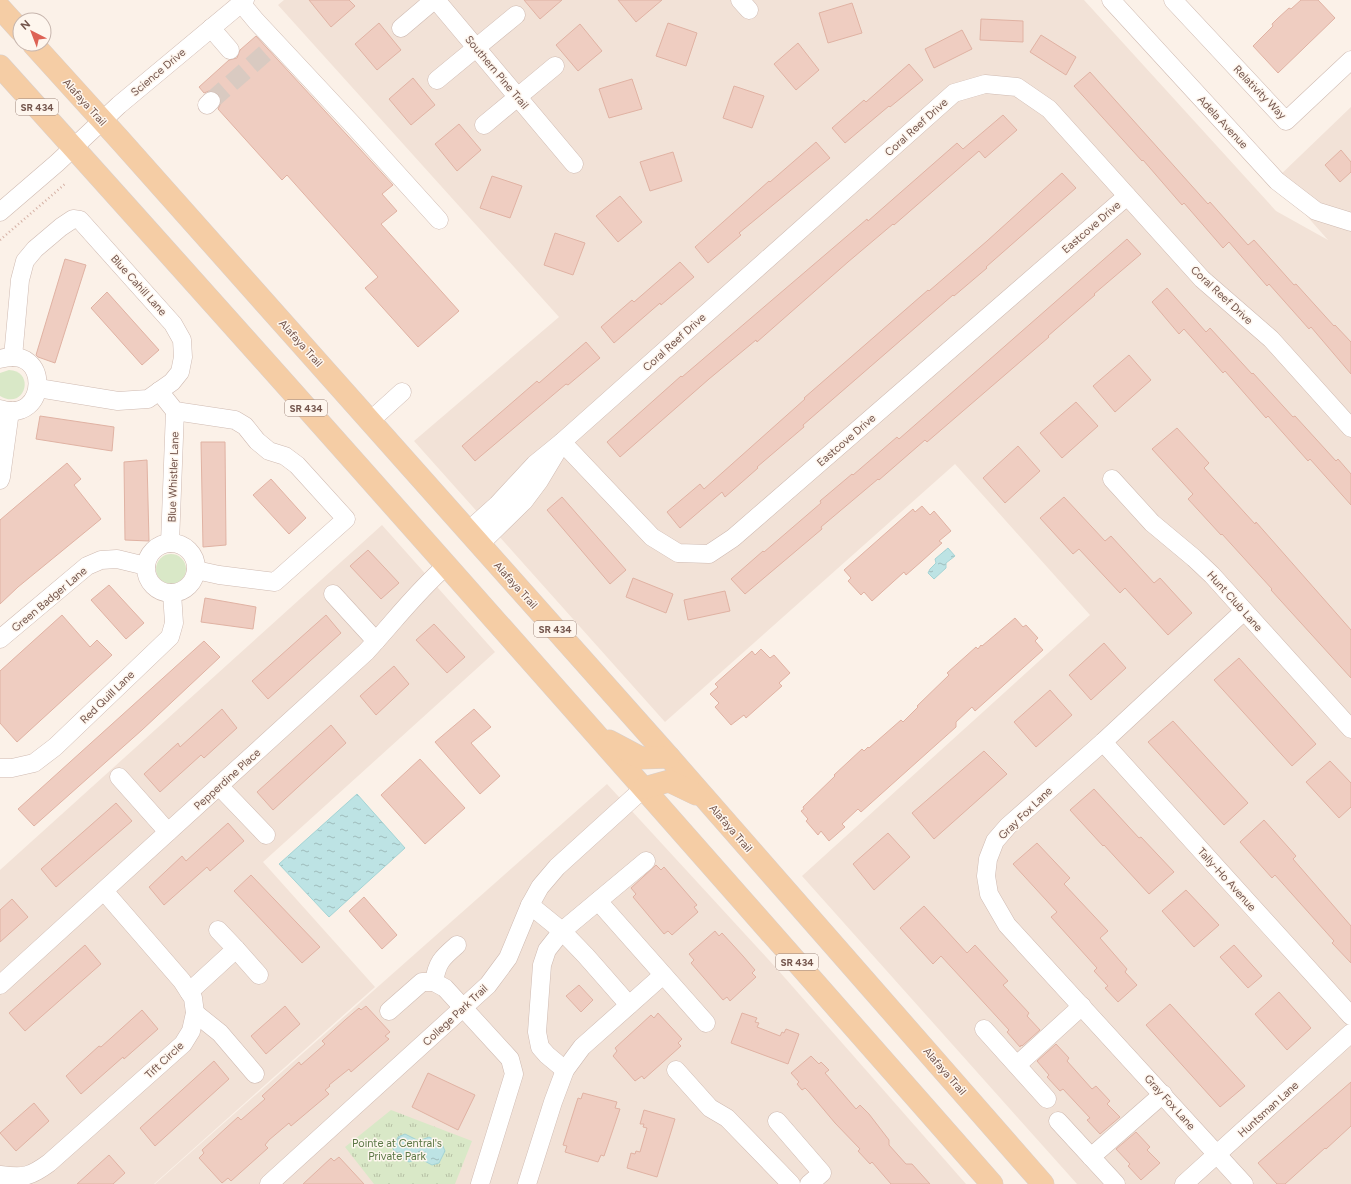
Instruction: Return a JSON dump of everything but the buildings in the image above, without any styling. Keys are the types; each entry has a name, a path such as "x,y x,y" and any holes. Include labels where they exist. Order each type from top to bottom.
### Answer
{"main road":[{"path":"0,8 12,21"},
{"name":"Alafaya Trail","path":"40,52 474,538 1044,1184"},
{"name":"SR 434","path":"0,66 644,788 992,1184"},
{"path":"595,734 641,758 669,758"},
{"path":"644,788 669,781 704,798"}],"street":[{"path":"400,28 435,0"},
{"name":"Southern Pine Trail","path":"435,0 574,164"},
{"name":"Adela Avenue","path":"1111,0 1278,181 1316,211 1351,222"},
{"name":"Relativity Way","path":"1173,0 1286,121 1351,60"},
{"path":"243,2 274,46 439,220"},
{"name":"Science Drive","path":"0,212 74,148 124,100 243,2"},
{"path":"437,80 516,15"},
{"path":"211,28 230,50"},
{"path":"484,125 555,66"},
{"name":"Coral Reef Drive","path":"474,538 510,516 524,501 540,481 562,442 954,93 985,84 1017,87 1049,109 1202,279 1270,339 1351,428"},
{"name":"Eastcove Drive","path":"562,442 652,538 678,553 709,554 733,538 1127,196"},
{"name":"Blue Cahill Lane","path":"6,358 20,280 25,261 35,249 61,227 73,219 80,220 173,324 182,340 183,358 180,372 172,382 148,398 118,401 38,388"},
{"path":"0,480 2,477 5,410 19,410 28,406 34,399 38,388 36,373 32,366 25,360 6,358"},
{"path":"159,391 175,411 235,420 240,423 257,441 270,451 285,456 297,465 346,519 275,582 219,575 196,570"},
{"path":"370,421 402,392"},
{"name":"Blue Whistler Lane","path":"170,543 175,411"},
{"name":"Hunt Club Lane","path":"1112,479 1152,522 1212,575 1351,729"},
{"path":"170,543 179,544 189,551 195,561 196,570 191,583 180,592 172,593 165,592 153,585 149,580 146,566 152,553 157,548 170,543"},
{"name":"Green Badger Lane","path":"0,639 87,566 101,560 117,559 146,566"},
{"name":"Pepperdine Place","path":"0,985 376,642 420,590 446,566"},
{"name":"Red Quill Lane","path":"0,768 12,768 34,763 55,746 170,637 174,623 172,593"},
{"path":"333,594 376,642"},
{"name":"Gray Fox Lane","path":"1244,611 1103,742 1008,826 995,841 988,859 986,876 989,894 1007,925 1244,1184"},
{"name":"Tally-Ho Avenue","path":"1103,742 1351,1016"},
{"path":"119,777 168,832"},
{"path":"219,786 266,835"},
{"name":"College Park Trail","path":"269,1184 488,985 508,958 530,905 540,887 557,866 644,788"},
{"path":"565,1070 540,1047 537,1032 542,965 547,950 562,931 646,861"},
{"name":"Tift Circle","path":"18,1181 35,1173 49,1163 183,1044 191,1032 195,1013 192,998 189,992 182,981 104,891"},
{"path":"598,901 706,1023"},
{"path":"530,905 562,931 629,1005"},
{"path":"218,930 259,975"},
{"path":"434,982 436,968 446,955 457,945"},
{"path":"189,992 236,949"},
{"path":"527,1184 552,1102 565,1070 582,1047 663,975"},
{"path":"389,1011 422,982 434,982 445,988 510,1059 514,1074 480,1184"},
{"path":"1017,1065 1082,1006"},
{"path":"195,1013 220,1033 255,1074"},
{"path":"984,1029 1047,1099"},
{"name":"Huntsman Lane","path":"1184,1184 1351,1033"},
{"path":"676,1070 710,1108 727,1118 791,1184"},
{"path":"1091,1158 1163,1094"},
{"path":"777,1121 821,1180"},
{"path":"1058,1121 1116,1184"},
{"path":"0,1175 18,1181"}],"path":[{"path":"0,240 65,184"}],"shaded area":[{"path":"284,0 1084,0 1276,211 1328,240 1275,180 1351,107 1351,1184 1077,1184 802,876 1090,615 955,464 665,722 414,441 559,317 278,5"},
{"path":"382,525 495,652 263,862 375,987 154,1184 0,1184 0,870"},
{"path":"607,784 778,970 966,1184 155,1184"}],"green space":[{"path":"9,370 17,372 25,383 21,395 16,398 9,399 0,396 0,373"},
{"path":"171,554 182,558 186,569 182,580 171,584 160,580 156,569 160,558"},
{"name":"Pointe at Central's Private Park","path":"391,1110 472,1141 455,1184 374,1184 345,1147"}],"water":[{"path":"948,548 955,556 946,563 946,568 934,579 928,573 936,563 935,559"},
{"path":"357,794 405,848 329,917 279,864"},
{"path":"405,1134 419,1141 429,1137 442,1144 445,1151 439,1163 432,1165 419,1158 409,1162 395,1154 393,1148 398,1137"}],"tunnel":[{"path":"211,101 271,48"}]}
